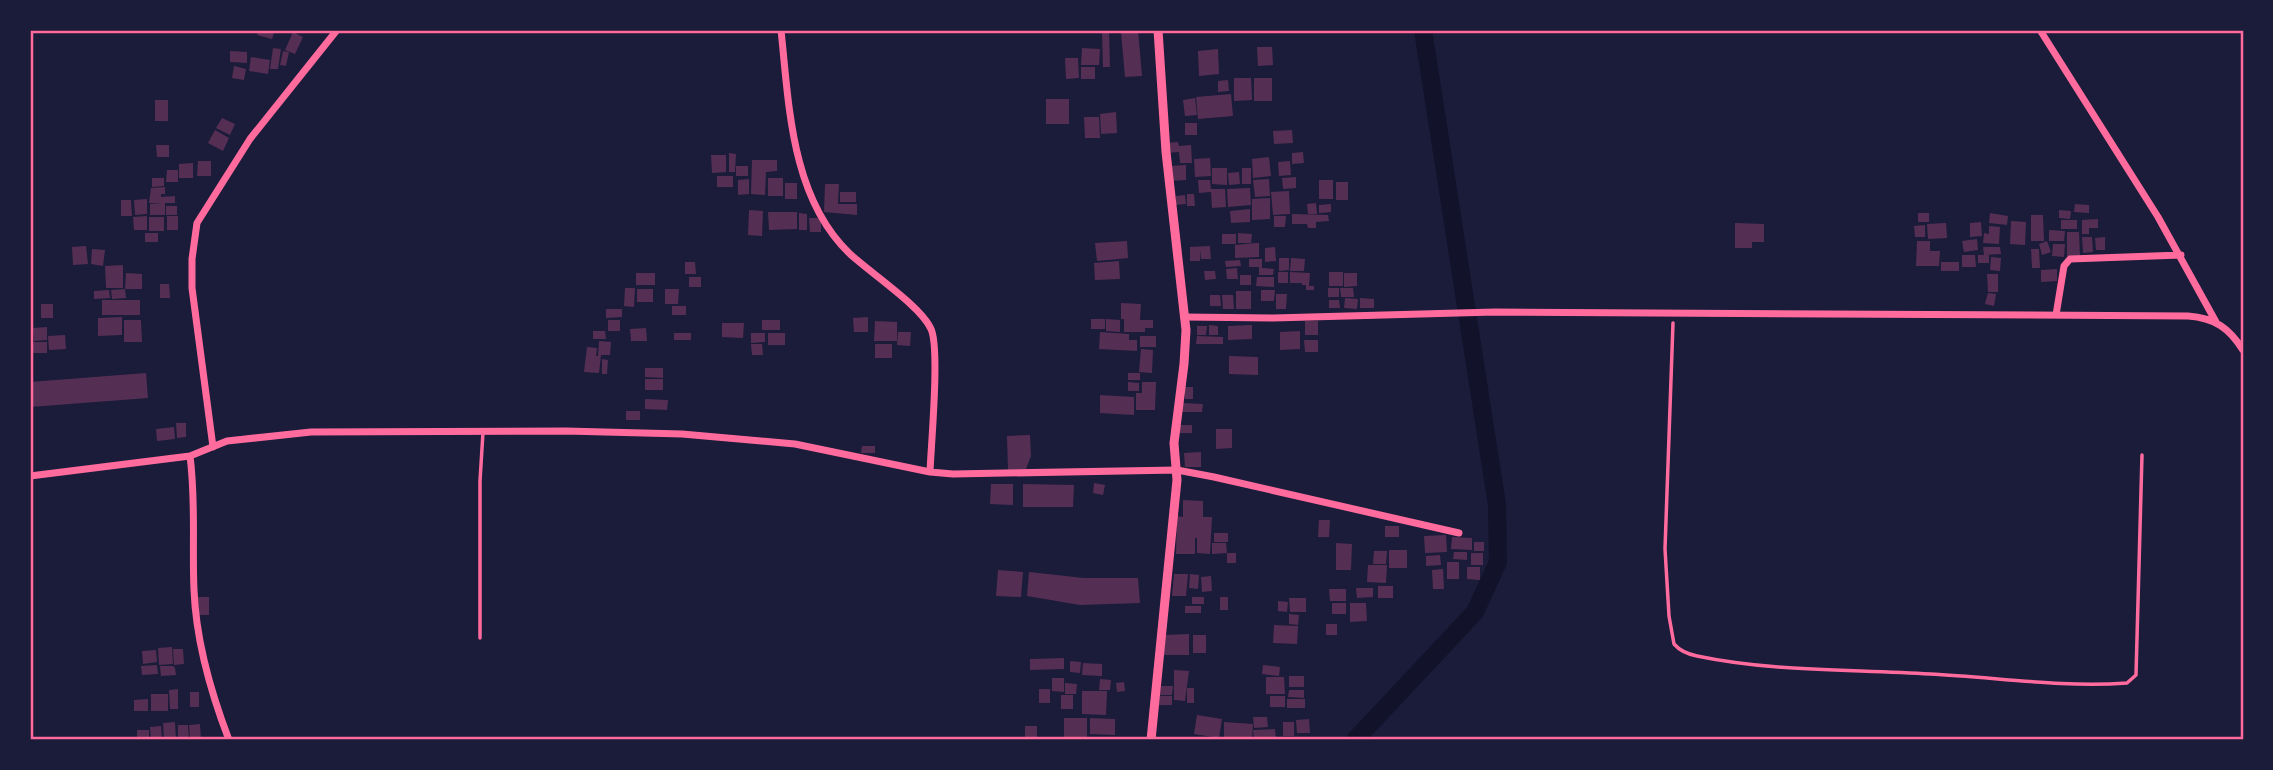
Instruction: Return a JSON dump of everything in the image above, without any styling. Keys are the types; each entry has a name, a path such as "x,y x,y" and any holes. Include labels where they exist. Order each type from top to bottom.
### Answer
{"street":[{"path":"213,447 191,288 191,260 197,223 250,139 337,30"},
{"path":"781,30 795,145 802,177 815,204 848,253 912,308 932,330 935,350 930,472"},
{"path":"1151,740 1177,470 1174,443 1186,330 1166,152 1158,30"},
{"path":"2040,30 2181,255 2216,322"},
{"path":"2056,315 2064,266 2070,259 2181,255"},
{"path":"1184,317 1495,312 2188,316 2216,322 2230,331 2243,350"},
{"path":"30,476 190,456 240,439 311,432 629,432 814,447 930,472 961,475 1177,470 1459,533"},
{"path":"190,456 195,498 194,589 198,631 216,704 229,740"}],"lane":[{"path":"480,638 483,432"}],"path":[{"path":"1673,314 1665,514 1669,616 1674,644 1684,653 1741,664 1795,668 1922,673 2076,684 2127,683 2136,675 2142,455"}],"building":[{"path":"259,30 275,30 272,39 257,35"},
{"path":"1102,30 1109,30 1110,67 1103,67"},
{"path":"1138,30 1142,76 1125,77 1121,32"},
{"path":"293,32 303,37 295,54 285,50"},
{"path":"1257,47 1272,47 1273,65 1258,66"},
{"path":"273,48 281,49 278,69 270,69"},
{"path":"1082,48 1100,49 1099,65 1081,65"},
{"path":"1218,49 1219,74 1199,76 1198,51"},
{"path":"230,51 247,52 247,63 230,62"},
{"path":"283,51 289,52 286,66 280,65"},
{"path":"251,57 270,60 268,74 249,71"},
{"path":"1065,58 1078,58 1079,78 1066,79"},
{"path":"234,66 246,69 244,80 232,78"},
{"path":"1081,67 1095,67 1095,79 1081,79"},
{"path":"1234,78 1251,78 1252,100 1234,101"},
{"path":"1254,78 1272,78 1272,101 1254,101"},
{"path":"1228,80 1229,91 1218,92 1218,81"},
{"path":"1231,94 1233,116 1198,119 1196,97"},
{"path":"1195,98 1197,115 1185,116 1183,100"},
{"path":"1046,99 1069,99 1069,124 1046,124"},
{"path":"155,100 168,100 168,121 155,121"},
{"path":"1116,112 1117,133 1101,134 1100,114"},
{"path":"1084,117 1099,117 1100,138 1085,138"},
{"path":"222,118 235,124 230,135 216,128"},
{"path":"1185,123 1197,123 1197,135 1185,135"},
{"path":"215,130 229,138 223,151 208,143"},
{"path":"1292,130 1293,143 1274,144 1273,131"},
{"path":"1178,142 1179,146 1191,145 1192,163 1180,163 1179,152 1167,153 1166,143"},
{"path":"156,145 169,145 169,157 157,157"},
{"path":"1303,152 1304,163 1292,164 1292,153"},
{"path":"729,153 736,154 735,172 729,172"},
{"path":"711,155 726,155 726,172 712,173"},
{"path":"1269,157 1271,176 1253,178 1252,159"},
{"path":"1210,158 1211,176 1195,177 1194,159"},
{"path":"752,160 777,160 777,171 766,172 765,195 751,194"},
{"path":"198,161 211,161 211,176 197,176"},
{"path":"1290,161 1291,175 1279,176 1278,162"},
{"path":"193,163 193,178 179,178 179,164"},
{"path":"1186,165 1186,180 1170,181 1170,166"},
{"path":"736,166 748,166 748,176 736,176"},
{"path":"1212,168 1227,168 1227,185 1212,184"},
{"path":"1242,168 1251,168 1251,184 1242,184"},
{"path":"167,170 178,170 178,182 166,182"},
{"path":"1239,172 1240,184 1229,185 1228,173"},
{"path":"717,176 733,176 733,187 717,187"},
{"path":"1296,177 1296,188 1283,189 1282,178"},
{"path":"152,178 164,178 164,186 152,187"},
{"path":"768,178 783,178 783,196 768,196"},
{"path":"749,179 749,194 738,195 738,180"},
{"path":"1269,179 1270,196 1255,197 1253,180"},
{"path":"1198,180 1210,180 1211,189 1225,189 1226,207 1212,208 1211,192 1199,193"},
{"path":"1319,180 1333,180 1333,199 1319,199"},
{"path":"1336,182 1348,182 1348,200 1336,200"},
{"path":"785,183 797,183 797,199 785,199"},
{"path":"825,184 839,184 838,204 857,204 857,215 824,212"},
{"path":"165,187 165,194 161,194 161,197 175,196 175,203 165,203 165,215 150,215 150,204 162,204 149,203 151,188"},
{"path":"1250,188 1251,205 1228,207 1227,189"},
{"path":"1289,191 1290,214 1273,215 1271,192"},
{"path":"840,192 856,192 856,202 840,202"},
{"path":"1187,194 1194,194 1195,206 1187,206"},
{"path":"1185,195 1186,204 1176,205 1176,196"},
{"path":"1270,198 1270,219 1252,220 1252,199"},
{"path":"147,199 147,214 135,215 134,200"},
{"path":"121,200 131,200 132,216 121,216"},
{"path":"1316,203 1317,214 1308,214 1307,204"},
{"path":"1331,204 1331,212 1319,213 1319,205"},
{"path":"2075,204 2089,205 2089,213 2074,212"},
{"path":"166,206 177,206 177,215 166,215"},
{"path":"1250,209 1250,222 1231,223 1230,211"},
{"path":"749,210 763,211 762,236 748,235"},
{"path":"2059,210 2071,211 2070,219 2059,218"},
{"path":"768,212 797,212 797,229 769,230"},
{"path":"799,213 807,214 807,230 799,230"},
{"path":"1918,213 1929,213 1929,222 1918,222"},
{"path":"1990,213 2008,216 2007,225 1989,223"},
{"path":"1292,214 1328,215 1329,221 1316,222 1316,228 1308,228 1307,224 1292,224"},
{"path":"2031,215 2043,215 2044,241 2031,241"},
{"path":"147,216 147,230 134,230 133,217"},
{"path":"167,216 178,216 178,230 167,230"},
{"path":"1274,216 1286,216 1285,227 1274,227"},
{"path":"149,217 164,217 164,231 149,231"},
{"path":"809,218 821,218 821,232 810,232"},
{"path":"2098,219 2098,228 2089,228 2089,234 2082,234 2082,220"},
{"path":"2061,220 2077,220 2077,229 2061,229"},
{"path":"2011,221 2026,222 2025,245 2010,244"},
{"path":"1981,222 1982,236 1970,237 1970,223"},
{"path":"1735,223 1764,224 1764,242 1752,242 1752,248 1735,248"},
{"path":"1946,223 1947,238 1928,239 1927,224"},
{"path":"1925,225 1925,237 1915,237 1914,226"},
{"path":"1989,226 2000,227 1999,244 1983,243 1984,233 1989,234"},
{"path":"2049,230 2065,231 2064,241 2049,241"},
{"path":"2067,232 2079,232 2080,256 2067,256"},
{"path":"145,233 158,233 158,242 145,242"},
{"path":"1238,233 1252,234 1251,243 1238,243"},
{"path":"1222,234 1236,234 1236,244 1222,244"},
{"path":"2082,237 2092,237 2093,252 2083,253"},
{"path":"2105,237 2105,250 2096,250 2095,238"},
{"path":"1977,239 1978,250 1964,252 1962,241"},
{"path":"1127,241 1128,258 1097,261 1095,243"},
{"path":"1917,241 1930,241 1930,251 1940,251 1939,266 1916,266"},
{"path":"2047,241 2051,252 2042,255 2039,244"},
{"path":"1259,243 1259,257 1235,258 1235,245"},
{"path":"2053,244 2065,244 2064,257 2052,256"},
{"path":"86,246 88,264 73,265 72,247"},
{"path":"1210,246 1211,259 1201,259 1200,250 1200,261 1190,261 1190,247"},
{"path":"1275,247 1276,261 1265,262 1265,248"},
{"path":"1983,247 2000,247 2001,254 1984,255"},
{"path":"92,249 105,250 103,266 91,264"},
{"path":"2031,249 2039,249 2040,268 2032,268"},
{"path":"1962,255 1975,255 1976,267 1962,267"},
{"path":"1978,255 1989,255 1989,263 1978,263"},
{"path":"1991,257 2001,258 2000,271 1990,270"},
{"path":"1279,258 1289,258 1289,270 1279,271"},
{"path":"1291,258 1305,259 1304,271 1290,271"},
{"path":"1249,259 1262,259 1262,268 1274,269 1273,275 1259,275 1259,267 1249,267"},
{"path":"1240,260 1241,266 1226,267 1225,261"},
{"path":"1119,261 1120,279 1095,280 1094,263"},
{"path":"685,262 695,262 696,274 685,274"},
{"path":"1941,262 1959,262 1959,271 1941,271"},
{"path":"123,265 123,288 106,288 105,266"},
{"path":"1237,268 1238,279 1227,279 1226,269"},
{"path":"2057,269 2057,281 2041,282 2041,270"},
{"path":"1204,271 1215,271 1216,279 1205,280"},
{"path":"1278,272 1288,272 1288,283 1278,283"},
{"path":"1290,272 1310,273 1309,286 1314,286 1314,290 1306,290 1306,285 1302,283 1290,283"},
{"path":"1329,272 1343,272 1343,286 1329,286"},
{"path":"126,273 142,274 142,289 125,289"},
{"path":"636,273 655,273 655,285 636,285"},
{"path":"1344,273 1357,273 1357,286 1344,287"},
{"path":"1987,274 1998,274 1998,292 1988,292"},
{"path":"1240,275 1251,275 1251,285 1240,285"},
{"path":"689,277 701,277 701,287 689,287"},
{"path":"1257,277 1274,277 1274,287 1256,286"},
{"path":"160,284 169,284 170,298 160,298"},
{"path":"625,288 635,288 634,307 624,306"},
{"path":"1328,288 1339,288 1339,297 1328,297"},
{"path":"1340,288 1353,288 1354,297 1341,297"},
{"path":"125,289 126,298 112,299 111,290"},
{"path":"637,289 653,289 653,302 637,302"},
{"path":"665,289 679,289 678,304 665,304"},
{"path":"109,290 110,298 94,299 94,291"},
{"path":"1261,290 1275,290 1274,301 1261,301"},
{"path":"1236,291 1251,291 1251,309 1236,309"},
{"path":"1988,293 1996,294 1994,306 1985,304"},
{"path":"1276,294 1287,294 1286,309 1276,309"},
{"path":"1210,295 1220,295 1221,306 1210,306"},
{"path":"1222,295 1233,295 1234,309 1223,309"},
{"path":"1345,298 1358,299 1357,309 1344,308"},
{"path":"1360,298 1374,299 1374,308 1360,308"},
{"path":"102,300 140,300 140,315 102,315"},
{"path":"1329,300 1339,300 1340,308 1329,308"},
{"path":"1121,303 1141,304 1140,320 1153,320 1153,328 1145,328 1145,332 1124,332"},
{"path":"41,304 53,304 53,318 41,318"},
{"path":"672,306 686,306 686,315 672,315"},
{"path":"606,309 622,309 622,317 606,318"},
{"path":"122,317 122,335 98,336 98,318"},
{"path":"868,317 868,332 854,332 853,318"},
{"path":"1091,319 1105,319 1105,329 1091,329"},
{"path":"1106,319 1120,320 1120,332 1106,331"},
{"path":"124,320 141,320 142,342 124,342"},
{"path":"608,320 620,320 620,331 608,331"},
{"path":"762,320 780,320 780,330 762,330"},
{"path":"875,321 897,322 897,341 874,341"},
{"path":"1305,321 1318,321 1318,335 1305,335"},
{"path":"722,323 744,323 743,338 722,337"},
{"path":"1209,325 1218,326 1218,335 1209,335"},
{"path":"1252,325 1252,339 1228,340 1228,326"},
{"path":"1197,326 1207,326 1206,335 1197,335"},
{"path":"47,327 47,340 34,341 33,328"},
{"path":"646,328 647,341 631,341 630,329"},
{"path":"593,331 605,331 606,339 593,339"},
{"path":"1300,331 1300,349 1280,350 1280,332"},
{"path":"898,332 911,332 910,346 897,345"},
{"path":"1100,332 1129,334 1129,340 1137,340 1137,351 1099,349"},
{"path":"674,333 691,333 691,340 674,340"},
{"path":"751,333 765,333 765,342 751,343"},
{"path":"768,333 785,333 785,345 768,345"},
{"path":"65,335 66,349 49,350 48,336"},
{"path":"1140,336 1156,336 1156,347 1140,347"},
{"path":"1197,336 1223,337 1223,344 1196,344"},
{"path":"1304,340 1318,340 1318,352 1305,352"},
{"path":"599,341 611,342 610,355 601,355 599,373 584,372 587,347 597,348 598,356"},
{"path":"32,342 47,342 47,353 32,353"},
{"path":"751,344 762,344 763,355 752,355"},
{"path":"875,344 892,344 892,358 875,358"},
{"path":"1141,349 1153,350 1152,373 1139,372"},
{"path":"1229,356 1258,357 1258,375 1229,374"},
{"path":"602,359 608,360 607,374 602,374"},
{"path":"645,368 663,368 663,378 645,377"},
{"path":"146,373 148,398 30,407 30,382"},
{"path":"1128,373 1140,373 1140,380 1128,380"},
{"path":"645,379 663,379 663,390 645,390"},
{"path":"1128,382 1139,383 1139,391 1128,391"},
{"path":"1142,382 1156,382 1155,410 1136,410 1136,393 1142,393"},
{"path":"1185,387 1193,387 1193,399 1185,399"},
{"path":"1100,395 1134,397 1134,415 1100,413"},
{"path":"645,399 668,400 667,410 645,409"},
{"path":"1182,403 1203,404 1202,412 1181,412"},
{"path":"626,411 640,411 640,420 626,420"},
{"path":"176,423 186,423 186,437 177,438"},
{"path":"1180,425 1192,425 1192,433 1180,433"},
{"path":"174,427 175,439 157,441 156,429"},
{"path":"1216,429 1232,429 1232,448 1216,449"},
{"path":"1030,435 1031,456 1026,469 1008,470 1007,436"},
{"path":"862,446 875,446 875,453 861,453"},
{"path":"1201,452 1201,467 1185,467 1184,453"},
{"path":"1094,483 1105,485 1103,495 1093,493"},
{"path":"991,484 1013,484 1013,505 990,504"},
{"path":"1023,484 1074,485 1073,507 1023,507"},
{"path":"1183,500 1203,501 1203,517 1212,517 1210,554 1197,553 1195,538 1195,554 1176,554 1177,516 1183,517"},
{"path":"1319,520 1330,520 1329,537 1318,537"},
{"path":"1385,526 1399,526 1399,537 1385,537"},
{"path":"1214,533 1228,533 1228,542 1214,542"},
{"path":"1446,535 1447,552 1425,553 1424,536"},
{"path":"1452,537 1472,538 1472,550 1451,549"},
{"path":"1474,542 1484,542 1484,551 1474,551"},
{"path":"1212,543 1226,543 1227,553 1212,554"},
{"path":"1336,543 1352,544 1351,570 1336,570"},
{"path":"1389,550 1407,550 1407,568 1389,568"},
{"path":"1374,551 1387,551 1386,564 1373,564"},
{"path":"1454,552 1467,552 1467,560 1453,559"},
{"path":"1227,553 1236,553 1236,563 1227,563"},
{"path":"1471,553 1483,553 1483,565 1471,565"},
{"path":"1440,555 1441,565 1426,566 1426,556"},
{"path":"1447,562 1459,562 1459,579 1447,579"},
{"path":"1368,565 1387,565 1386,583 1367,582"},
{"path":"1467,567 1480,567 1480,580 1467,579"},
{"path":"1443,569 1444,589 1433,589 1432,570"},
{"path":"998,570 1023,572 1021,597 996,596"},
{"path":"1029,572 1084,578 1138,578 1140,603 1080,605 1027,596"},
{"path":"1174,574 1188,574 1186,596 1172,596"},
{"path":"1190,574 1199,575 1198,589 1189,588"},
{"path":"1211,576 1212,591 1202,592 1201,577"},
{"path":"1378,586 1393,586 1393,598 1378,598"},
{"path":"1356,588 1373,588 1373,597 1357,598"},
{"path":"1329,589 1346,589 1346,601 1330,601"},
{"path":"196,597 209,597 209,615 196,615"},
{"path":"1192,597 1204,597 1204,604 1192,604"},
{"path":"1220,597 1228,597 1228,610 1220,610"},
{"path":"1289,598 1306,598 1306,612 1290,612"},
{"path":"1278,601 1288,602 1287,612 1278,611"},
{"path":"1332,603 1346,603 1346,614 1332,614"},
{"path":"1350,603 1366,603 1367,621 1350,622"},
{"path":"1185,606 1201,606 1201,613 1185,613"},
{"path":"1289,614 1299,615 1298,625 1289,624"},
{"path":"1326,624 1337,624 1337,635 1326,635"},
{"path":"1274,625 1298,626 1297,644 1273,643"},
{"path":"1189,634 1189,655 1164,655 1164,635"},
{"path":"1193,635 1206,635 1206,653 1193,653"},
{"path":"172,647 173,664 159,665 158,648"},
{"path":"173,649 183,649 184,664 174,665"},
{"path":"156,650 157,662 143,664 142,651"},
{"path":"1064,658 1064,669 1030,670 1030,659"},
{"path":"1070,661 1081,662 1080,673 1070,672"},
{"path":"1083,663 1102,664 1102,676 1082,675"},
{"path":"157,665 158,674 142,675 141,666"},
{"path":"1263,665 1280,667 1279,676 1262,674"},
{"path":"160,666 173,666 176,675 161,676"},
{"path":"1174,670 1189,671 1185,701 1174,700"},
{"path":"1289,676 1304,676 1304,687 1289,687"},
{"path":"1266,677 1284,677 1285,694 1266,694"},
{"path":"1052,678 1064,678 1064,692 1052,691"},
{"path":"1100,679 1111,680 1110,690 1099,690"},
{"path":"1124,682 1125,691 1117,692 1116,683"},
{"path":"1065,683 1077,684 1076,694 1065,694"},
{"path":"1161,686 1173,686 1172,695 1160,695"},
{"path":"1187,688 1194,688 1194,703 1187,703"},
{"path":"178,689 178,709 170,709 169,690"},
{"path":"1039,689 1050,689 1050,703 1039,703"},
{"path":"1289,690 1304,690 1304,698 1288,697"},
{"path":"1082,691 1107,691 1106,715 1082,714"},
{"path":"190,692 199,692 199,707 190,707"},
{"path":"151,694 168,694 168,711 151,711"},
{"path":"1061,695 1073,695 1073,709 1061,709"},
{"path":"1160,696 1172,696 1172,705 1159,705"},
{"path":"1270,696 1285,696 1285,707 1270,707"},
{"path":"148,699 148,711 134,711 134,700"},
{"path":"1287,699 1305,699 1305,708 1287,708"},
{"path":"1197,715 1222,719 1219,738 1194,734"},
{"path":"1253,717 1267,717 1268,727 1254,728"},
{"path":"1064,718 1087,718 1087,739 1064,739"},
{"path":"1090,718 1115,719 1115,735 1090,734"},
{"path":"1309,719 1310,733 1297,733 1296,720"},
{"path":"175,722 176,740 164,740 163,723"},
{"path":"1224,722 1253,724 1252,739 1224,737"},
{"path":"1283,722 1294,722 1294,736 1283,736"},
{"path":"200,724 201,740 190,740 189,725"},
{"path":"178,725 188,725 189,740 178,740"},
{"path":"161,726 162,740 151,740 150,727"},
{"path":"1025,726 1037,726 1037,740 1025,740"},
{"path":"1275,729 1276,740 1254,740 1253,730"},
{"path":"137,730 149,730 149,740 137,740"}],"waterway":[{"path":"1355,740 1475,612 1498,562 1497,505 1423,30"}]}
